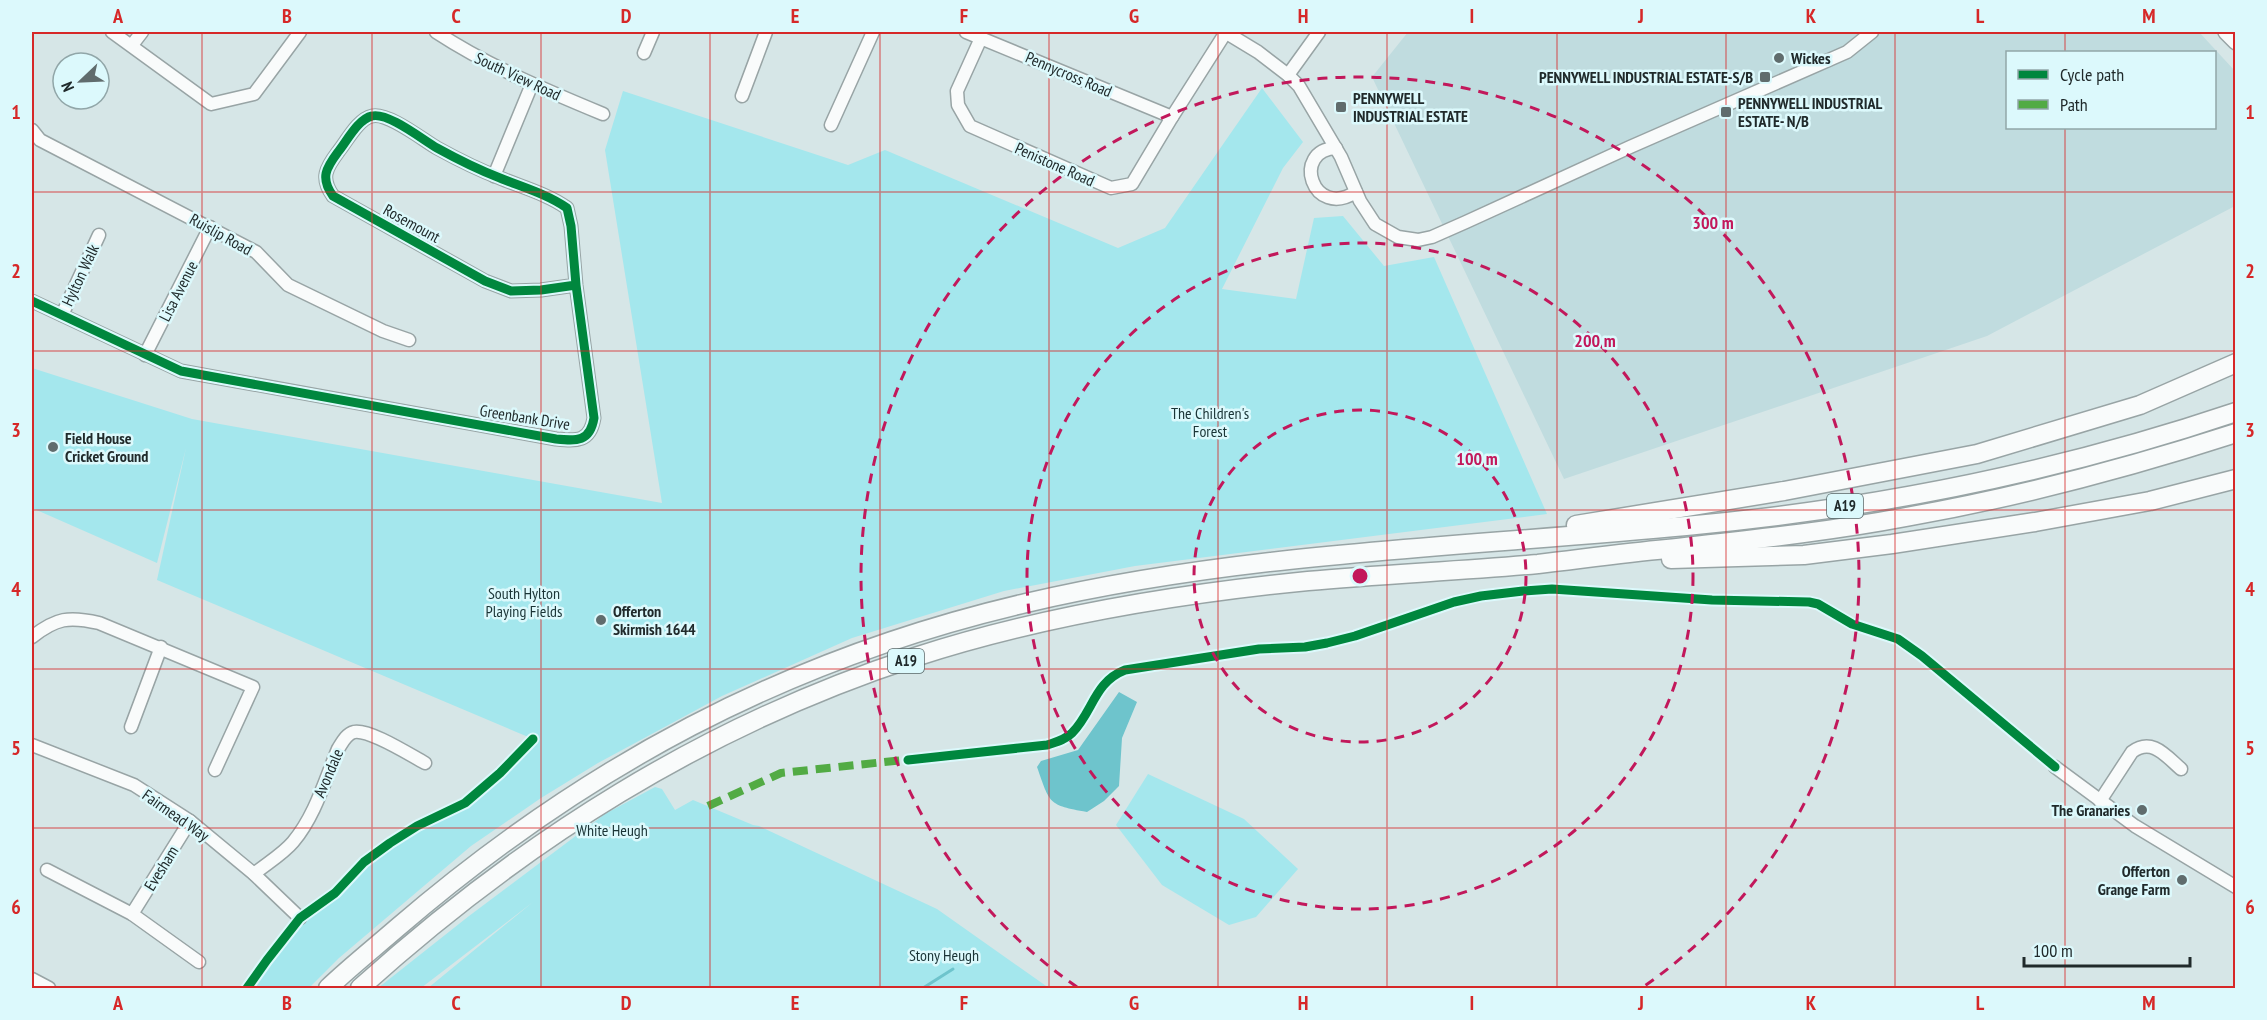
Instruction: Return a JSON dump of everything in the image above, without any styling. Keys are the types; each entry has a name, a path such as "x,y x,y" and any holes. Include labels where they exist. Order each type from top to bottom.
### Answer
{"highway":[{"path":"1446,546 1784,491 1977,454 2140,405 2235,363"},
{"name":"A19","path":"328,988 455,878 572,794 630,759 730,705 844,657 969,617 1032,601 1179,574 1231,567 1688,526 1879,501 1970,484 2072,461 2172,434 2235,412"},
{"name":"A19","path":"360,988 472,894 532,849 596,806 694,750 799,700 915,657 1047,622 1187,596 1307,581 1538,564 1778,537 1904,518 2015,495 2112,471 2235,433"},
{"path":"1538,564 1804,555 2035,522 2150,501 2235,479"}],"main road":[{"path":"2226,32 2235,42"}],"street":[{"path":"112,32 211,104 254,94 300,32"},
{"path":"132,45 142,32"},
{"name":"South View Road","path":"436,32 472,55 532,84 603,114"},
{"path":"644,53 653,32"},
{"path":"742,96 766,32"},
{"path":"831,125 873,32"},
{"name":"Pennycross Road","path":"966,32 1172,117"},
{"path":"1226,32 1258,52 1299,86 1336,148 1356,192 1375,225 1398,237 1418,240 1432,237 1847,52 1872,32"},
{"name":"Penistone Road","path":"981,38 957,91 958,105 970,126 1111,188 1132,184 1226,32"},
{"path":"1288,75 1319,32"},
{"path":"494,176 532,84"},
{"name":"Greenbank Drive","path":"32,301 181,371 556,440 578,440 590,433 594,418 567,208 556,200 494,176 439,149 386,117 374,115"},
{"name":"Rosemount","path":"374,115 358,125 326,168 326,187 333,196 485,282 511,291 576,285"},
{"name":"Ruislip Road","path":"32,130 40,140 256,252 288,285 383,331 409,340"},
{"path":"1336,148 1325,149 1317,154 1312,162 1312,180 1323,195 1331,199 1341,199 1356,192"},
{"name":"Lisa Avenue","path":"145,355 210,227"},
{"name":"Hylton Walk","path":"62,315 99,236"},
{"path":"32,637 53,623 76,618 99,623 253,687 215,770"},
{"path":"131,727 161,647"},
{"name":"Avondale","path":"254,874 292,843 303,828 338,749 343,740 352,733 363,732 425,763"},
{"name":"Fairmead Way","path":"32,745 134,785 190,821 254,874 300,918"},
{"path":"2100,801 2132,752 2140,747 2148,746 2156,749 2181,769"},
{"path":"2055,767 2100,801 2235,887"},
{"name":"Evesham","path":"132,914 190,821"},
{"path":"47,870 132,914 200,962"},
{"path":"32,980 49,988"}],"shaded area":[{"name":"PENNYWELL INDUSTRIAL ESTATE","path":"1408,32 2199,32 2235,71 2235,206 1987,336 1564,479 1372,77"},
{"path":"1119,692 1137,702 1122,738 1119,786 1104,801 1087,812 1057,804 1048,796 1037,767 1041,761 1078,750"}],"green space":[{"name":"The Children's Forest","path":"1262,88 1303,142 1283,168 1222,289 1296,299 1314,218 1343,216 1384,266 1434,257 1547,514 1135,566 1004,591 852,638 722,696 598,763 541,798 471,846 339,958 309,988 246,988 303,923 364,862 417,827 465,803 500,773 533,739 157,580 186,448 157,563 32,508 32,368 192,419 662,503 605,150 623,91 848,165 885,150 1118,248 1165,228"},
{"path":"1148,774 1244,819 1298,869 1256,917 1229,925 1162,885 1116,825"},
{"path":"655,787 662,789 675,810 693,800 759,826 937,909 1049,988 428,988 533,902 421,988 378,988 605,814"}],"waterway":[{"path":"923,988 953,969"}],"marked path":[{"path":"708,806 781,773 913,759"}],"cycle path":[{"path":"32,301 181,371 556,439 576,440 586,436 594,418 567,208 543,195 460,160 396,122 372,116 357,126 328,168 327,184 333,196 485,281 511,291 576,285"},
{"path":"908,760 1047,745 1060,740 1079,725 1107,682 1125,670 1259,649 1305,647 1327,643 1355,636 1454,602 1481,596 1552,589 1712,600 1818,604 1852,624 1898,639 1922,656 2055,767"},
{"path":"247,988 300,918 335,893 364,862 417,826 465,803 500,773 533,739"}],"place":[{"name":"Wickes","path":"1779,58"},
{"name":"PENNYWELL INDUSTRIAL ESTATE-S/B","path":"1765,77"},
{"name":"PENNYWELL INDUSTRIAL ESTATE","path":"1341,107"},
{"name":"PENNYWELL INDUSTRIAL ESTATE- N/B","path":"1726,112"},
{"name":"Field House Cricket Ground","path":"53,447"},
{"name":"Offerton Skirmish 1644","path":"601,620"},
{"name":"The Granaries","path":"2142,810"},
{"name":"Offerton Grange Farm","path":"2182,880"}],"park label":[{"name":"South Hylton Playing Fields","path":"524,602"},
{"name":"White Heugh","path":"612,830"},
{"name":"Stony Heugh","path":"944,955"}]}
